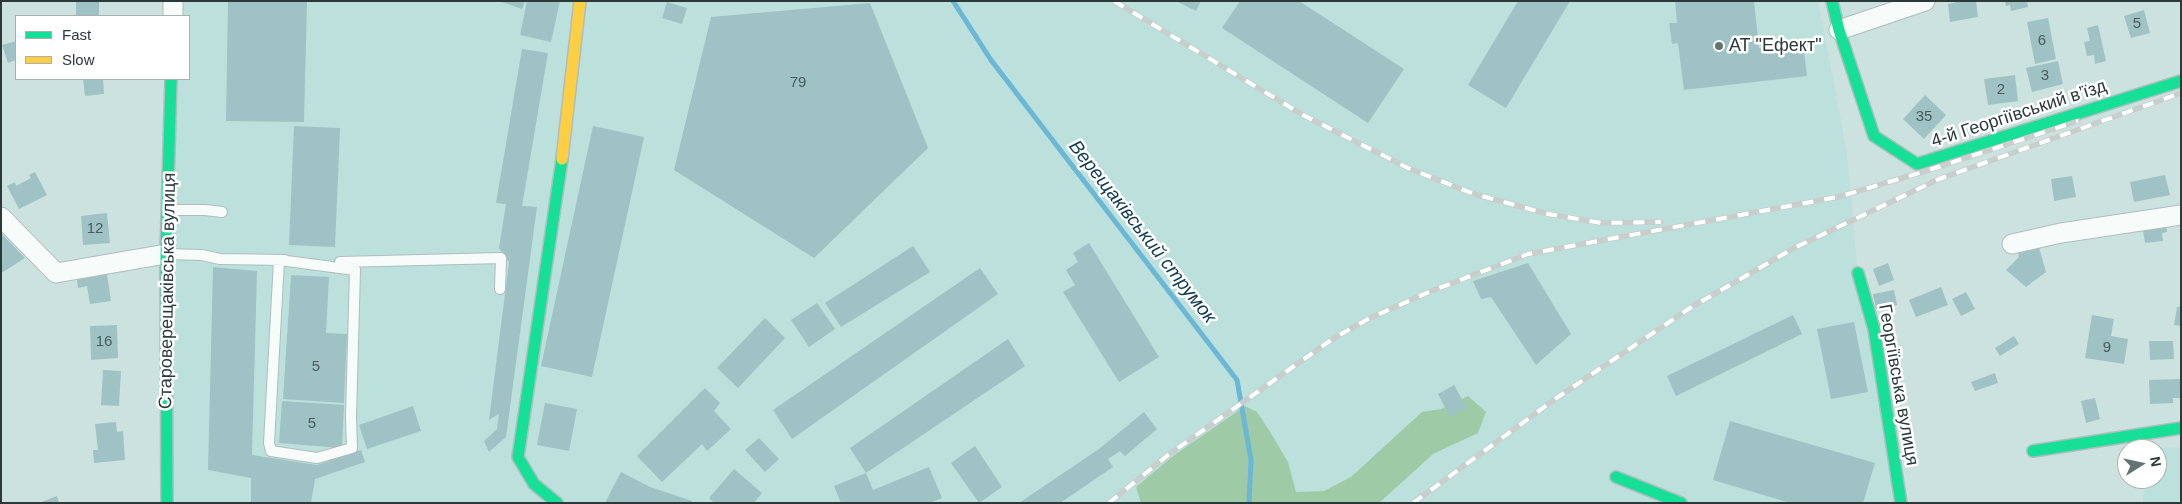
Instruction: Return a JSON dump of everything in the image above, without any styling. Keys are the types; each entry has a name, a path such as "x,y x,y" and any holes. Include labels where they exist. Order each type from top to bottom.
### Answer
{"street":[{"path":"173,1 173,15"},
{"path":"556,503 534,484 518,457 560,180 580,1"},
{"path":"1832,1 1839,30 1925,1"},
{"name":"4-й Георгіївський в’їзд","path":"1839,30 1874,136 1917,164 2181,81"},
{"name":"Староверещаківська вулиця","path":"167,503 166,254 171,80"},
{"path":"2012,244 2061,234 2181,215"},
{"path":"1,217 56,273 166,254"},
{"name":"Георгіївська вулиця","path":"1858,274 1874,329 1901,503"},
{"path":"2033,451 2181,428"},
{"path":"1616,477 1681,503"}],"lane":[{"path":"168,210 222,212"},
{"path":"166,254 202,255 220,258 363,263 501,258 500,290"},
{"path":"279,260 356,270 350,417 352,448 317,458 271,451 279,260"}],"shaded area":[{"path":"173,1 1818,1 1847,152 1858,273 1901,503 168,503 172,80 190,80 190,15 173,15"},
{"path":"2181,447 2181,503 2143,503 2144,489 2167,489 2167,448"}],"green space":[{"path":"1468,396 1486,412 1478,433 1433,454 1379,503 1141,503 1136,487 1173,456 1245,406 1257,412 1272,435 1288,462 1296,492 1324,491 1351,477 1422,412 1441,409"}],"building":[{"path":"76,1 99,1 99,15 76,15"},
{"path":"228,1 307,1 304,122 226,121"},
{"path":"499,1 525,1 522,9"},
{"path":"527,1 560,1 551,42 520,35"},
{"path":"1176,1 1201,1 1196,11"},
{"path":"1240,1 1299,1 1404,69 1368,123 1222,28"},
{"path":"1518,1 1570,1 1506,108 1468,85"},
{"name":"АТ \"Ефект\"","path":"1675,1 1754,1 1759,48 1803,43 1807,76 1684,90 1678,43 1672,44 1669,23 1677,23"},
{"path":"1976,1 1978,17 1950,22 1948,4"},
{"path":"2005,1 2027,1 2028,7 2011,11 2010,5 2006,6"},
{"path":"667,2 687,8 682,24 662,18"},
{"path":"870,3 928,148 814,258 674,170 711,17"},
{"path":"2144,10 2150,33 2131,38 2124,16"},
{"path":"2048,18 2056,59 2035,64 2027,22"},
{"path":"2098,25 2106,61 2095,64 2094,55 2087,56 2084,42 2090,41 2087,28"},
{"path":"15,41 15,60 8,63 2,45"},
{"path":"522,49 548,53 522,206 537,207 506,437 489,452 484,441 497,429 499,414 489,420 509,262 499,248 506,204 496,203"},
{"path":"2058,61 2063,84 2032,92 2026,68"},
{"path":"2015,75 2018,101 1988,105 1984,79"},
{"path":"83,80 103,80 104,94 85,96"},
{"path":"1925,95 1946,115 1924,139 1903,119"},
{"path":"294,126 340,128 335,247 289,245"},
{"path":"593,126 644,137 592,377 541,366"},
{"path":"35,172 47,195 19,209 7,186 15,182 16,186 31,178 29,175"},
{"path":"2165,175 2170,195 2134,202 2130,182"},
{"path":"2072,176 2076,197 2054,201 2051,179"},
{"path":"107,213 110,243 83,245 81,216"},
{"path":"2166,220 2167,232 2162,233 2163,241 2145,243 2142,224"},
{"path":"1,233 25,258 3,272 1,271"},
{"path":"1089,243 1159,357 1119,382 1063,292 1075,285 1066,270 1078,262 1073,253"},
{"path":"913,246 930,272 841,327 825,303"},
{"path":"2039,247 2046,272 2026,287 2006,270 2019,257 2018,252"},
{"path":"1528,263 1571,334 1536,365 1491,297 1481,299 1473,281"},
{"path":"1888,263 1894,280 1879,286 1873,269"},
{"path":"213,267 257,271 252,455 317,465 361,450 365,462 315,479 311,503 251,503 251,478 208,470"},
{"path":"980,268 998,294 792,439 773,410"},
{"path":"76,273 90,276 107,274 111,301 90,304 87,286 78,288"},
{"path":"291,275 329,277 326,333 347,334 344,403 283,399"},
{"path":"1941,287 1948,305 1916,317 1909,300"},
{"path":"1894,290 1897,305 1876,309 1873,294"},
{"path":"1966,292 1975,309 1961,316 1952,299"},
{"path":"817,303 835,329 809,347 791,320"},
{"path":"2177,307 2181,307 2181,326 2174,325"},
{"path":"1793,315 1802,334 1676,396 1667,376"},
{"path":"2092,315 2114,319 2111,336 2128,339 2124,364 2085,358"},
{"path":"765,318 785,338 738,388 717,368"},
{"path":"1854,322 1868,392 1831,399 1817,329"},
{"path":"117,325 118,358 91,360 90,326"},
{"path":"2014,336 2019,344 2000,356 1995,348"},
{"path":"1008,339 1025,366 866,473 850,448"},
{"path":"2149,341 2173,341 2174,359 2150,360"},
{"path":"103,370 121,371 119,406 101,405"},
{"path":"1995,373 1998,383 1975,391 1971,382"},
{"path":"2181,379 2181,398 2173,398 2173,403 2150,404 2149,380"},
{"path":"1454,385 1467,408 1450,417 1438,394"},
{"path":"705,388 720,403 714,411 731,429 707,451 702,444 662,482 637,456"},
{"path":"2095,398 2100,419 2086,423 2081,401"},
{"path":"282,401 344,405 342,448 279,443"},
{"path":"545,403 577,409 569,451 537,445"},
{"path":"413,406 421,431 367,449 359,425"},
{"path":"1144,412 1157,429 1125,456 1120,451 1108,459 1113,467 1060,503 1019,503 1099,449"},
{"path":"1730,421 1875,463 1863,503 1790,503 1713,480"},
{"path":"116,422 117,432 123,431 125,460 94,463 93,450 98,450 95,424"},
{"path":"759,438 779,459 765,472 745,450"},
{"path":"975,446 1002,487 979,503 951,463"},
{"path":"929,467 942,498 930,503 841,503 834,486 866,473 873,490"},
{"path":"734,469 762,493 754,503 714,503 709,498"},
{"path":"621,472 650,487 692,501 691,503 605,503"},
{"path":"57,496 59,503 39,503"}],"waterway":[{"name":"Верещаківський струмок","path":"953,1 991,60 1237,380 1251,460 1249,503"}],"railway":[{"path":"1114,1 1303,115 1408,168 1474,194 1548,214 1602,223 1661,222"},
{"path":"1413,503 1558,397 1690,308 1794,248 1939,179 2181,93"},
{"path":"1109,503 1168,455 1334,338 1368,319 1429,292 1528,254 1838,197 1926,171 2078,121"}],"traffic: fast":[{"path":"1832,1 1839,30 1874,136 1917,164 2181,81"},
{"path":"167,503 166,254 171,80"},
{"path":"557,503 534,484 518,457 562,159"},
{"path":"1858,273 1874,329 1901,503"},
{"path":"2033,451 2181,428"},
{"path":"1616,477 1681,503"}],"traffic: slow":[{"path":"562,159 580,1"}],"place":[{"name":"АТ \"Ефект\"","path":"1719,46"}]}
